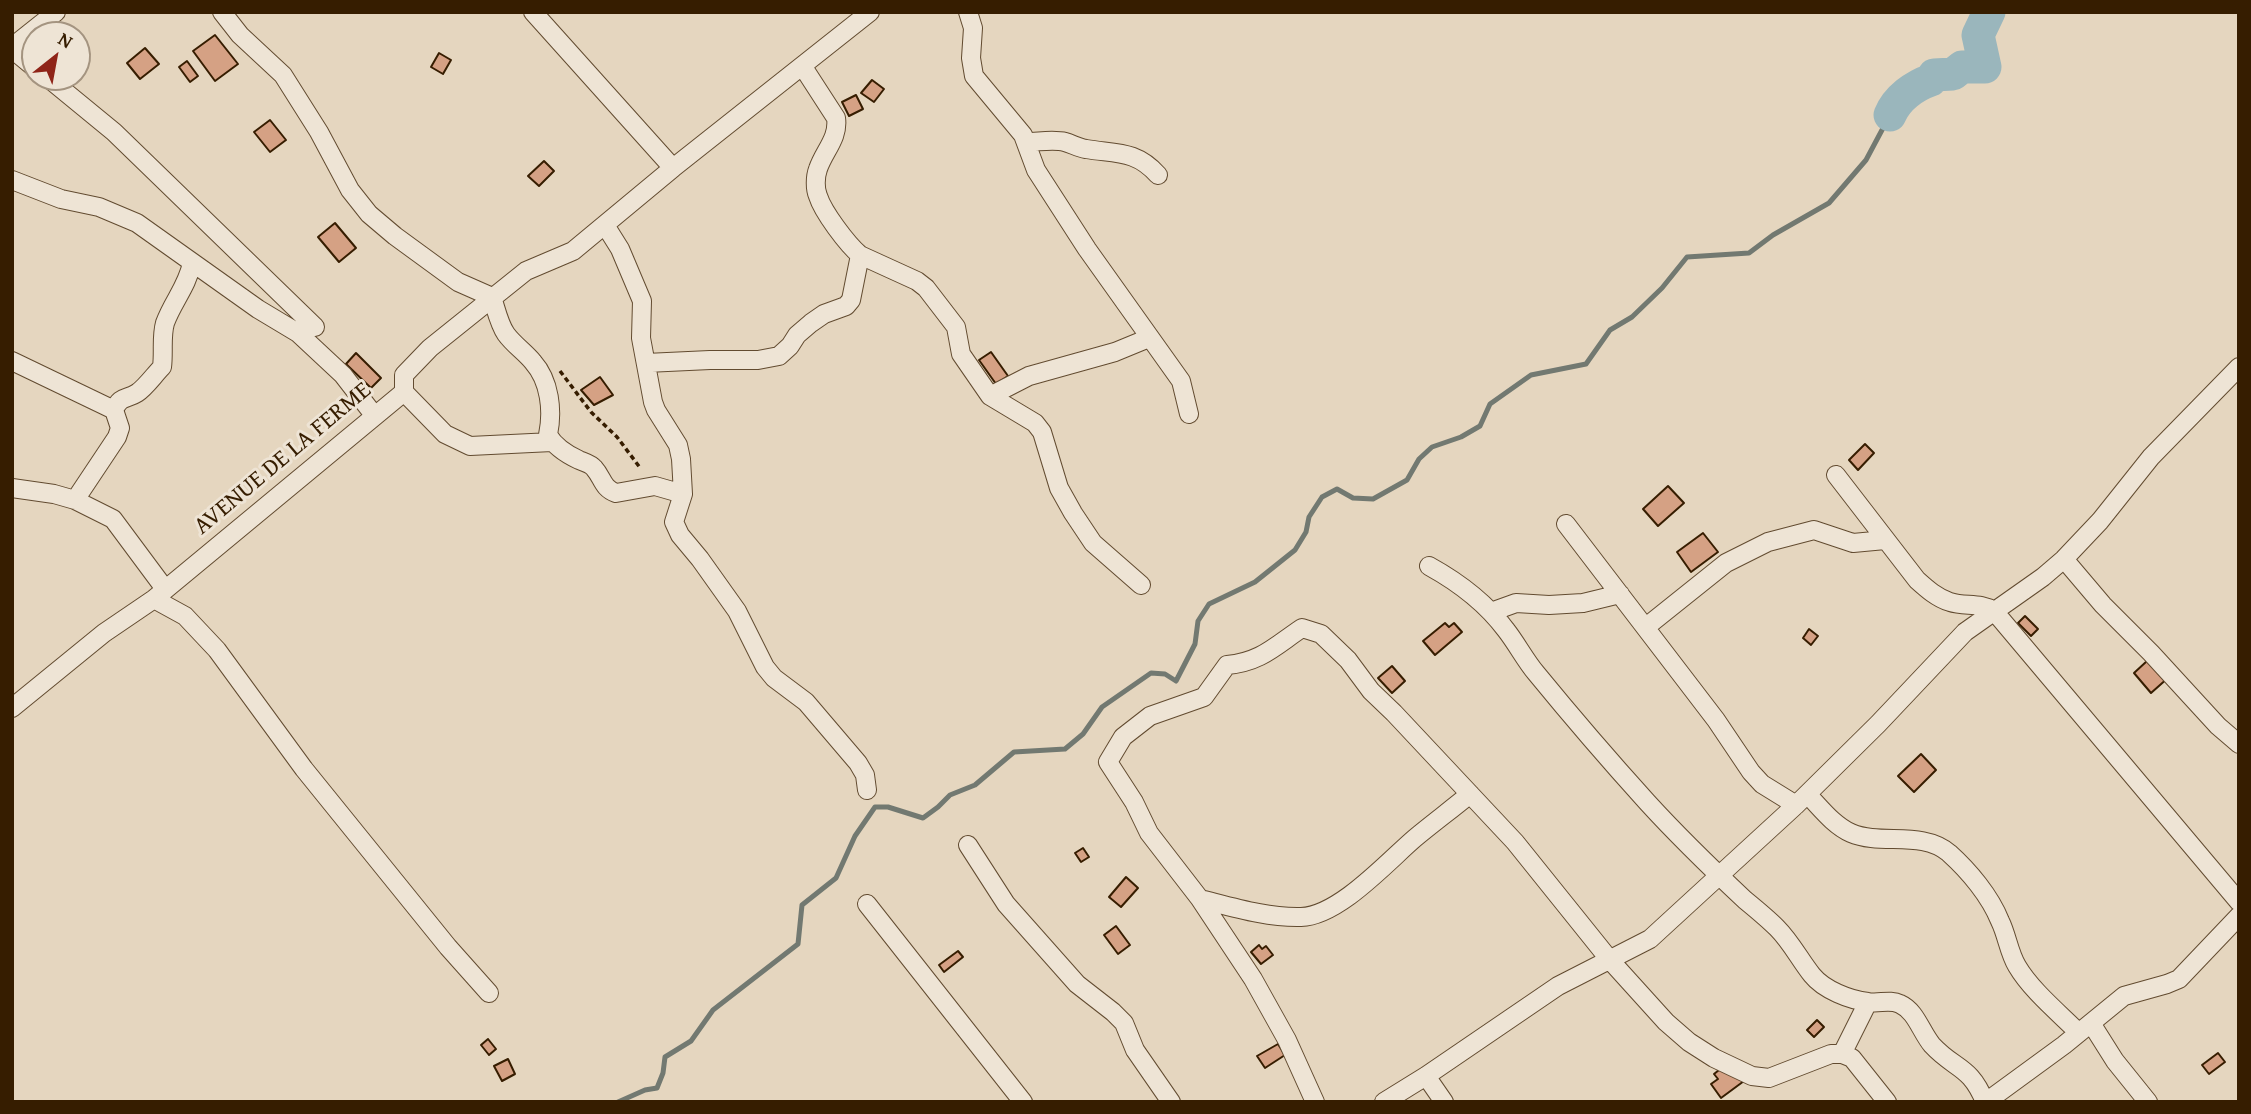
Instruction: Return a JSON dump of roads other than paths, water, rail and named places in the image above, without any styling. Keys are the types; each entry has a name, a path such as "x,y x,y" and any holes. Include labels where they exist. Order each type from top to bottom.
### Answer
{"street":[{"path":"12,48 57,12"},
{"path":"222,12 240,35 283,75 319,132 350,190 369,214 458,282 492,298 505,332 533,361 547,383 546,394 551,416 548,435 552,442 564,452 594,468 610,491 616,493 655,486 683,494"},
{"path":"533,12 673,168"},
{"name":"AVENUE DE LA FERME","path":"12,708 104,634 160,594 404,392 404,375 430,348 526,271 573,251 870,12"},
{"path":"968,12 973,28 971,58 974,76 1017,127 1026,142 1036,170 1087,250 1181,381 1189,414"},
{"path":"803,67 831,108 838,128 817,170 818,197 852,248 860,255 917,281 926,288 956,327 961,354 990,396 1035,423 1042,432 1059,488 1093,543 1141,585"},
{"path":"64,91 114,132 315,327"},
{"path":"1026,142 1063,141 1086,149 1119,152 1137,157 1158,175"},
{"path":"12,180 61,198 99,207 137,223 258,309 298,334 343,375 374,415"},
{"path":"605,225 620,248 642,301 641,338 656,410 678,445 683,494 674,522 680,535 737,611 765,667 774,678 806,702 846,749 865,775 867,790"},
{"path":"646,363 758,360 779,356 790,346 796,335 811,323 824,314 846,306 851,300 860,255"},
{"path":"114,410 124,397 136,394 162,367 166,319 188,280 192,262"},
{"path":"990,396 1029,376 1115,352 1149,338"},
{"path":"12,361 114,410 120,428 117,437 75,500"},
{"path":"1384,1102 1518,1015 1536,1000 1650,939 1802,799 1965,632 2064,559 2100,521 2151,457 2239,368"},
{"path":"404,392 445,434 470,446 552,442"},
{"path":"1836,475 1917,580 1932,593 1952,603 1975,605 1994,611 2239,902"},
{"path":"12,488 75,500 113,519 160,594 217,649 304,769 489,993"},
{"path":"1566,524 1762,784 1802,799 1851,833 1924,842 1936,845 1948,853 1991,902 2017,966 2044,999 2085,1028 2148,1102"},
{"path":"1646,627 1726,563 1768,542 1814,530 1853,543 1885,540"},
{"path":"2064,559 2103,605 2218,726 2239,744"},
{"path":"1429,566 1447,576 1491,612 1508,631 1524,658 1581,727 1649,804 1777,928 1812,976 1824,986 1868,1002 1895,1002 1903,1005 1914,1016 1932,1044 1978,1083 1986,1102 2124,996 2179,979 2237,921"},
{"path":"1491,612 1516,603 1583,603 1620,594"},
{"path":"1315,1102 1272,1010 1241,959 1200,899 1149,833 1134,802 1108,762 1123,737 1150,716 1204,697 1227,665 1245,664 1273,650 1302,628 1321,634 1348,660 1371,691 1515,842 1609,959 1666,1022 1689,1042 1714,1058 1752,1076 1769,1078 1831,1054 1842,1054 1852,1058 1886,1102"},
{"path":"1200,899 1271,914 1303,917 1318,913 1352,894 1470,794"},
{"path":"968,845 1014,913 1077,984 1124,1023 1135,1050 1171,1102"},
{"path":"867,904 1023,1102"},
{"path":"1842,1054 1868,1002"},
{"path":"1426,1076 1444,1102"}],"waterway":[{"path":"1890,115 1902,98 1912,89 1931,80 1934,75 1953,74 1962,67 1985,67 1978,35 1989,12"},
{"path":"618,1102 645,1090 657,1088 665,1057 691,1041 713,1010 798,944 802,905 836,878 855,836 875,807 888,807 923,818 950,795 975,785 1014,752 1065,749 1083,734 1102,707 1151,673 1165,674 1176,681 1195,644 1198,621 1209,604 1255,582 1295,550 1306,532 1309,517 1322,497 1337,489 1353,498 1373,499 1407,480 1419,459 1432,447 1461,437 1480,426 1490,404 1531,375 1586,364 1610,330 1632,317 1662,288 1687,257 1749,253 1773,235 1829,203 1866,160 1890,115"}]}
